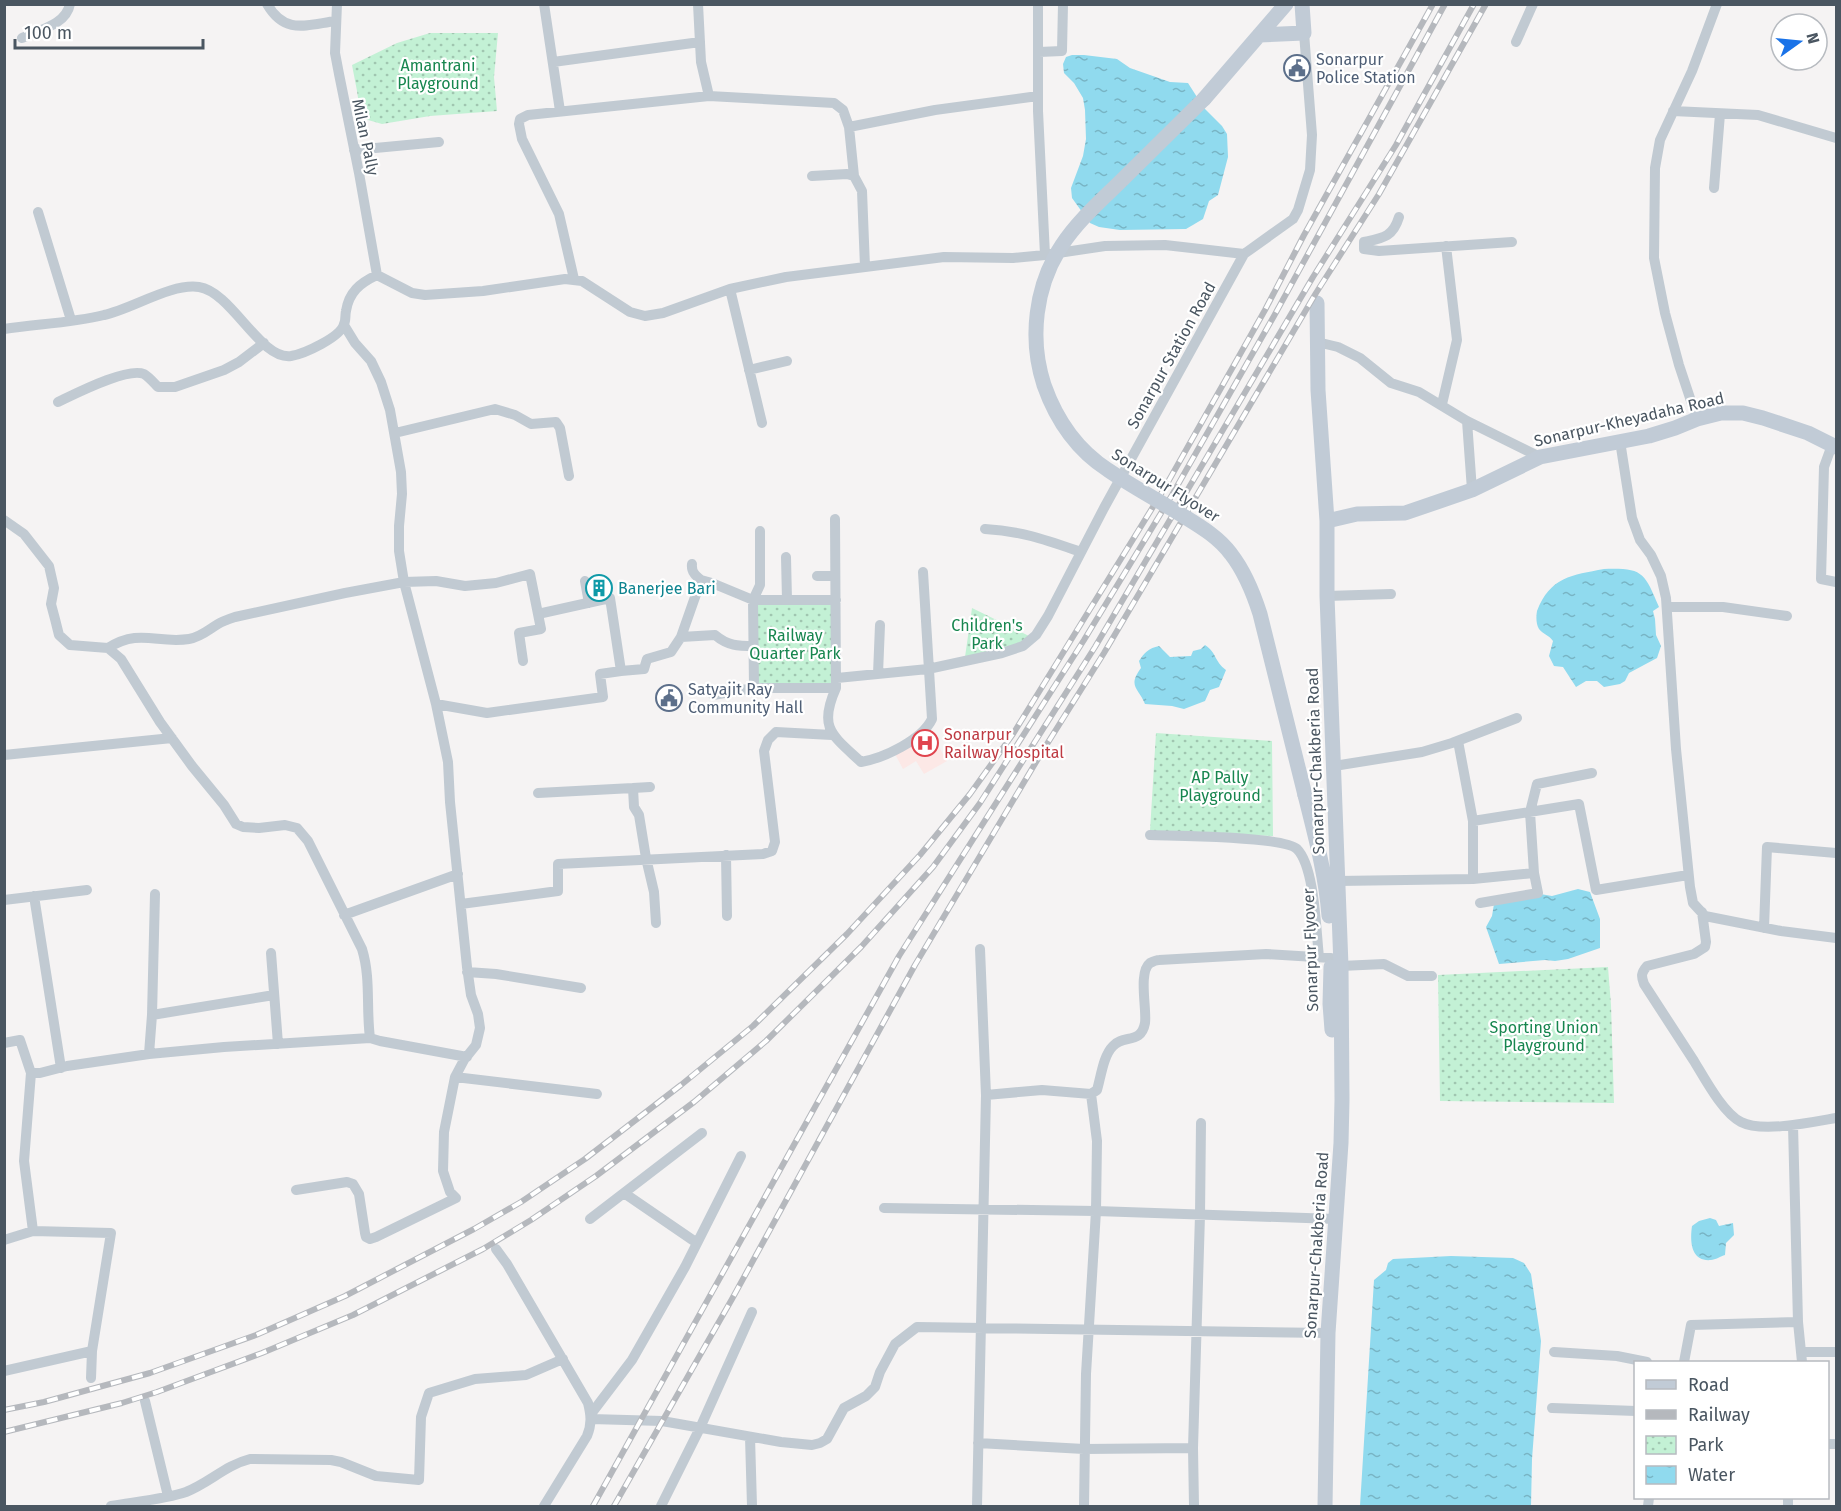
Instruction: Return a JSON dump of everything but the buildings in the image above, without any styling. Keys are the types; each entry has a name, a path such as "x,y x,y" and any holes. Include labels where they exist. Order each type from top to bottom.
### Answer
{"main road":[{"name":"Sonarpur Flyover","path":"1286,4 1204,99 1074,229 1061,247 1041,291 1035,338 1037,360 1048,398 1058,417 1083,451 1108,470 1209,533 1230,552 1252,589 1327,891 1332,1036 1341,1080"},
{"path":"1259,35 1304,33 1302,4"},
{"name":"Sonarpur-Chakberia Road","path":"1317,303 1318,390 1327,521 1326,596 1338,881 1330,960"},
{"name":"Sonarpur-Kheyadaha Road","path":"1327,521 1357,514 1405,513 1472,490 1540,457 1666,431 1721,413 1743,413 1808,433 1834,446"},
{"name":"Sonarpur-Chakberia Road","path":"1325,1506 1328,1333 1341,1143 1341,1080"}],"street":[{"path":"22,38 60,21 65,17 70,4"},
{"path":"267,4 281,22 289,25 336,21"},
{"name":"Milan Pally","path":"337,4 336,53 339,74 377,275"},
{"path":"544,4 560,111"},
{"path":"698,4 701,62 709,96"},
{"path":"1038,4 1038,96 1045,255"},
{"path":"1038,52 1062,51 1063,4"},
{"path":"1516,42 1533,4"},
{"path":"1697,419 1670,333 1654,258 1655,168 1660,140 1692,71 1717,4"},
{"name":"Sonarpur Station Road","path":"713,695 754,688 836,683 928,669 1023,646 1036,635 1244,254 1293,219 1304,194 1310,170 1312,135 1304,33"},
{"path":"553,62 700,42"},
{"path":"574,279 559,214 522,139 519,131 520,119 524,116 560,111 709,96 834,104 843,110 849,127 854,176 862,191 865,267"},
{"path":"849,127 935,110 1038,96"},
{"path":"1673,111 1758,115 1836,138"},
{"path":"1714,188 1720,114"},
{"path":"354,150 439,142"},
{"path":"812,176 847,174 854,176"},
{"path":"38,212 71,320"},
{"path":"1399,217 1395,228 1383,238 1364,242 1364,249 1379,251 1512,242"},
{"path":"4,328 105,315 165,292 199,287 211,291 272,351 283,356 292,356 319,346 339,332 344,326 348,301 356,288 377,275 412,293 425,295 483,291 574,279 588,284 630,312 645,316 663,313 729,289 786,277 944,257 1013,258 1105,246 1155,245 1244,254"},
{"path":"1442,404 1457,340 1446,246"},
{"path":"729,289 762,423"},
{"path":"296,1190 347,1182 353,1184 359,1194 364,1233 370,1239 456,1198 450,1192 443,1171 444,1132 455,1077 476,1045 480,1028 467,972 448,762 436,704 404,582 399,551 402,494 401,472 394,433 381,382 371,361 344,326"},
{"path":"1317,342 1338,347 1360,358 1391,383 1419,392 1467,421 1540,457"},
{"path":"58,402 117,377 138,373 146,375 158,387 175,387 224,370 264,343"},
{"path":"749,370 787,361"},
{"path":"394,433 495,409 515,415 531,424 556,422 560,428 569,476"},
{"path":"1467,421 1472,490"},
{"path":"1620,441 1632,518 1640,540 1651,555 1661,576 1666,607 1676,749 1693,903 1705,916 1764,928 1836,938"},
{"path":"1834,446 1824,467 1821,579 1836,582"},
{"path":"835,519 836,683 828,705 828,720 832,735 861,762 871,760 909,742 928,726 932,719 923,572"},
{"path":"4,520 24,534 49,566 54,588 51,604 59,635 70,645 108,648 129,638 191,639 235,617 345,593 404,582 436,581 465,586 496,583 530,574 541,629 519,633 523,661"},
{"path":"985,529 1030,534 1081,552"},
{"path":"754,688 753,600 760,585 760,531"},
{"path":"786,557 787,600"},
{"path":"692,564 695,576 701,580 753,600 836,600"},
{"path":"817,576 836,576"},
{"path":"436,704 487,713 603,697 600,674 645,669 647,659 671,652 681,637 701,580"},
{"path":"585,581 589,603"},
{"path":"1326,596 1391,594"},
{"path":"538,615 610,598 621,671"},
{"path":"1666,607 1723,607 1787,616"},
{"path":"878,675 880,625"},
{"path":"681,637 716,635 730,645 754,645"},
{"path":"108,648 121,659 172,738 236,824 259,828 285,825 297,828 308,842 362,949 368,973 370,1038"},
{"path":"1334,766 1422,752 1517,718"},
{"path":"461,904 558,891 558,864 763,854 772,851 775,842 764,751 768,740 776,732 832,735"},
{"path":"4,755 172,738"},
{"path":"1458,741 1473,821 1473,879"},
{"path":"1480,903 1538,893 1534,873 1530,812 1537,784 1592,773"},
{"path":"538,793 650,787"},
{"path":"633,788 634,807 639,815 654,892 656,923"},
{"path":"1473,821 1580,804 1596,890 1688,874"},
{"path":"1150,835 1273,840 1297,849 1304,861 1330,960"},
{"path":"1764,928 1767,847 1836,853"},
{"path":"726,855 727,916"},
{"path":"1338,881 1473,879 1534,873"},
{"path":"344,915 458,874"},
{"path":"4,900 87,890"},
{"path":"149,1054 155,894"},
{"path":"34,896 61,1068"},
{"path":"1702,912 1705,947 1694,954 1647,966 1641,977 1644,984 1730,1114 1741,1122 1753,1126 1793,1125 1836,1118"},
{"path":"977,1506 986,1095 981,949"},
{"path":"271,953 278,1044"},
{"path":"986,1095 1042,1090 1091,1094 1097,1090 1111,1047 1119,1041 1137,1038 1142,1031 1145,1023 1144,978 1146,968 1159,960 1266,954 1384,964 1408,976 1432,976"},
{"path":"467,972 496,974 581,988"},
{"path":"152,1015 274,994"},
{"path":"31,1073 149,1054 370,1038 467,1057"},
{"path":"4,1043 20,1040 31,1073 24,1161 33,1231"},
{"path":"455,1077 597,1094"},
{"path":"1084,1506 1084,1449 1096,1211 1097,1141 1091,1094"},
{"path":"1194,1506 1193,1448 1201,1123"},
{"path":"1793,1125 1798,1322 1802,1357 1836,1352"},
{"path":"590,1219 702,1133"},
{"path":"591,1417 632,1360 685,1268 741,1156"},
{"path":"624,1192 697,1243"},
{"path":"884,1208 1096,1211 1335,1219"},
{"path":"4,1240 33,1231 111,1233 92,1351 92,1378"},
{"path":"496,1249 588,1403 591,1417 587,1436 544,1506"},
{"path":"661,1506 700,1428 752,1312"},
{"path":"1684,1361 1691,1324 1798,1322"},
{"path":"591,1417 662,1421 750,1437 812,1445 820,1443 827,1439 844,1408 866,1396 875,1387 895,1344 917,1326 1328,1333"},
{"path":"4,1371 92,1351"},
{"path":"1554,1352 1617,1356 1642,1361"},
{"path":"111,1506 185,1492 208,1481 230,1466 250,1459 331,1460 376,1476 419,1480 421,1417 429,1393 475,1379 526,1375 563,1359"},
{"path":"145,1401 168,1496"},
{"path":"1552,1408 1634,1412"},
{"path":"750,1437 752,1506"},
{"path":"978,1443 1084,1449 1193,1448"}],"shaded area":[{"name":"Sonarpur Railway Hospital","path":"931,733 947,761 924,774 916,761 903,769 895,754"}],"green space":[{"name":"Amantrani Playground","path":"430,33 498,33 494,77 497,111 430,116 382,124 361,118 352,65 397,43"},
{"name":"Railway Quarter Park","path":"757,604 832,604 833,684 758,685"},
{"name":"Children's Park","path":"972,608 1029,636 1021,643 965,657"},
{"name":"AP Pally Playground","path":"1156,733 1272,741 1273,836 1150,831"},
{"name":"Sporting Union Playground","path":"1608,967 1614,1103 1440,1101 1438,975"}],"water":[{"path":"1072,55 1117,59 1130,68 1170,82 1188,83 1204,108 1227,134 1228,157 1218,195 1209,201 1203,219 1186,229 1120,230 1099,227 1090,223 1072,198 1071,188 1083,156 1086,139 1083,98 1074,83 1064,73 1063,64 1066,57"},
{"path":"1604,569 1635,571 1645,579 1659,607 1653,611 1656,635 1661,646 1657,658 1629,673 1625,681 1620,684 1604,687 1597,681 1586,681 1576,687 1563,667 1554,666 1549,656 1553,641 1539,629 1536,620 1537,611 1548,591 1555,584 1572,576"},
{"path":"1205,645 1226,670 1219,687 1210,690 1205,701 1184,709 1145,704 1136,687 1135,679 1141,668 1139,661 1145,653 1159,646 1170,657 1191,656 1193,651"},
{"path":"1578,889 1590,892 1600,919 1600,948 1568,959 1499,964 1486,927 1492,916 1494,904 1522,891 1552,896"},
{"path":"1710,1218 1716,1220 1719,1226 1733,1223 1734,1235 1726,1243 1725,1255 1713,1260 1704,1260 1695,1254 1693,1249 1692,1226"},
{"path":"1451,1256 1513,1258 1524,1263 1531,1274 1541,1341 1532,1459 1531,1506 1360,1506 1374,1280 1386,1270 1388,1263 1393,1259"}],"railway":[{"path":"4,1410 44,1402 150,1373 256,1335 345,1296 474,1229 521,1202 585,1159 681,1085 753,1026 847,934 920,855 970,794 1013,734 1164,489 1433,4"},
{"path":"4,1432 122,1403 262,1353 353,1315 483,1249 596,1176 694,1102 766,1041 861,947 933,867 980,803 1084,640 1172,495 1274,316 1445,4"},
{"path":"593,1506 899,956 1095,647 1313,277 1396,145 1474,4"},
{"path":"614,1506 732,1299 915,965 1104,653 1316,293 1379,194 1486,4"}],"place":[{"name":"Sonarpur Police Station","path":"1297,68"},
{"name":"Banerjee Bari","path":"599,588"},
{"name":"Satyajit Ray Community Hall","path":"669,698"},
{"name":"Sonarpur Railway Hospital","path":"925,743"}]}
